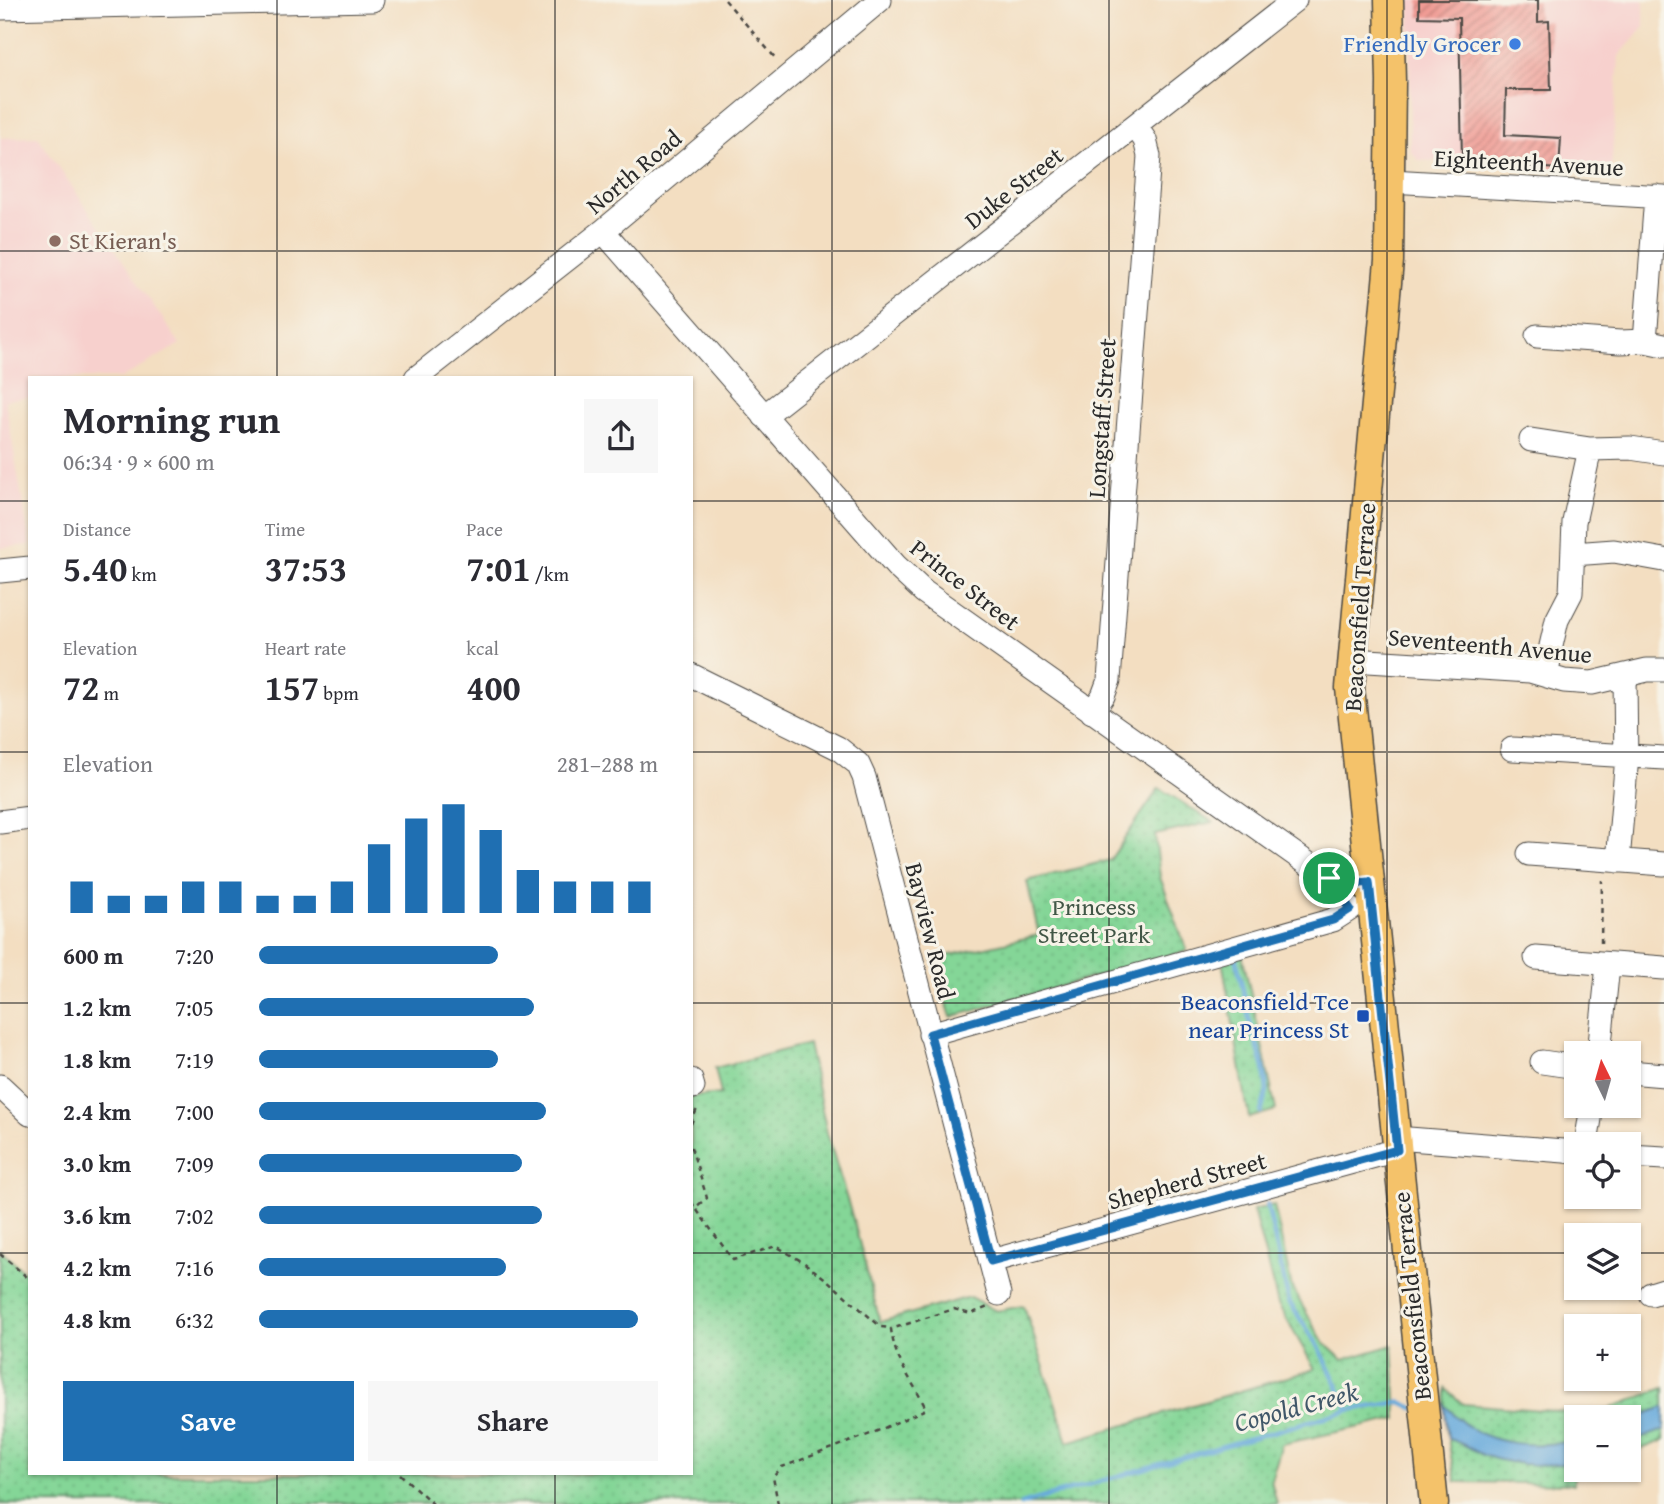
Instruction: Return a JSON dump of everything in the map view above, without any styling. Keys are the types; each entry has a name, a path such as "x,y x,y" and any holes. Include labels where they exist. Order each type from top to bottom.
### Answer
{"main road":[{"name":"Beaconsfield Terrace","path":"1389,0 1389,261 1352,660 1352,717 1434,1504"}],"street":[{"path":"0,8 372,0"},
{"name":"North Road","path":"419,376 603,231 880,0"},
{"name":"Duke Street","path":"764,416 1295,0"},
{"name":"Longstaff Street","path":"1092,712 1103,696 1109,680 1149,156 1145,140 1136,127"},
{"name":"Eighteenth Avenue","path":"1391,181 1660,197"},
{"path":"1537,336 1654,343 1649,290 1660,197"},
{"name":"Prince Street","path":"603,231 895,566 924,592 1329,878 1350,909 1375,937"},
{"path":"1531,440 1590,449 1630,448 1664,453"},
{"path":"1548,676 1550,646 1557,620 1571,593 1574,522 1590,449"},
{"path":"1573,554 1614,551 1664,560"},
{"path":"0,570 28,568"},
{"name":"Seventeenth Avenue","path":"1352,660 1530,671 1564,681 1592,683 1647,670 1664,670"},
{"path":"1610,860 1625,756 1625,675"},
{"name":"Bayview Road","path":"693,676 838,748 858,764 864,777 999,1294"},
{"path":"1512,749 1664,758"},
{"path":"0,822 28,818"},
{"path":"1529,854 1664,864"},
{"name":"Prince Street","path":"1329,878 1353,884 1369,882"},
{"path":"930,1034 1333,920 1350,909"},
{"path":"1536,958 1664,968"},
{"path":"1600,1041 1604,964"},
{"path":"1542,1062 1564,1065"},
{"path":"1642,1073 1664,1075"},
{"path":"0,1086 28,1112"},
{"name":"Shepherd Street","path":"991,1261 1396,1144 1564,1151"},
{"path":"1641,1157 1664,1158"}],"path":[{"path":"725,0 777,60"},
{"path":"1604,964 1603,905 1610,860"},
{"path":"693,1153 707,1198 696,1207"},
{"path":"693,1204 733,1261 776,1246 827,1280 881,1327 891,1329 954,1309 970,1314 982,1311 993,1303 999,1294"},
{"path":"0,1254 28,1278"},
{"path":"778,1504 773,1477 782,1467 832,1446 873,1433 926,1409 902,1365 893,1343 891,1329"},
{"path":"401,1475 433,1504"}],"shaded area":[{"path":"1410,0 1644,0 1644,27 1619,56 1611,172 1418,160 1410,150"},
{"name":"St Kieran's","path":"38,137 180,344 125,376 28,376 28,397 5,400 28,545 0,548 0,138"}],"green space":[{"name":"Princess Street Park","path":"1159,788 1213,822 1155,835 1160,877 1187,951 951,1017 933,959 1039,935 1027,881 1110,860"},
{"path":"1241,949 1276,1110 1249,1118 1221,954"},
{"path":"808,1044 827,1133 880,1322 970,1297 996,1311 1024,1306 1068,1442 1315,1369 1278,1304 1253,1210 1274,1205 1292,1288 1324,1343 1343,1360 1393,1345 1397,1419 1282,1444 1271,1480 1277,1504 0,1504 0,1249 28,1276 28,1475 693,1475 693,1097 721,1094 715,1068"},
{"path":"1664,1388 1664,1440 1641,1449 1641,1405 1619,1405"},
{"path":"1446,1389 1463,1404 1564,1412 1564,1482 1574,1484 1456,1482 1446,1424"}],"water":[{"path":"1444,1404 1472,1429 1486,1436 1516,1443 1564,1443 1564,1464 1506,1461 1483,1455 1448,1439"},
{"path":"1664,1407 1664,1430 1641,1439 1641,1416"}],"building":[{"path":"1419,0 1538,0 1538,22 1549,21 1551,90 1506,90 1505,135 1561,138 1559,169 1462,159 1459,18 1419,17"}],"waterway":[{"path":"1235,953 1249,1018 1264,1068 1267,1091 1261,1112"},
{"path":"1267,1204 1289,1302 1319,1347 1349,1410"},
{"name":"Copold Creek","path":"1021,1504 1349,1410 1401,1402 1414,1408"}],"place":[{"name":"Friendly Grocer","path":"1515,44"},
{"name":"St Kieran's","path":"55,241"},
{"name":"Beaconsfield Tce near Princess St","path":"1363,1016"}],"route":[{"path":"1329,878 1353,884 1369,882 1397,1150 991,1261 930,1034 1333,920 1350,909 1329,878"}]}
